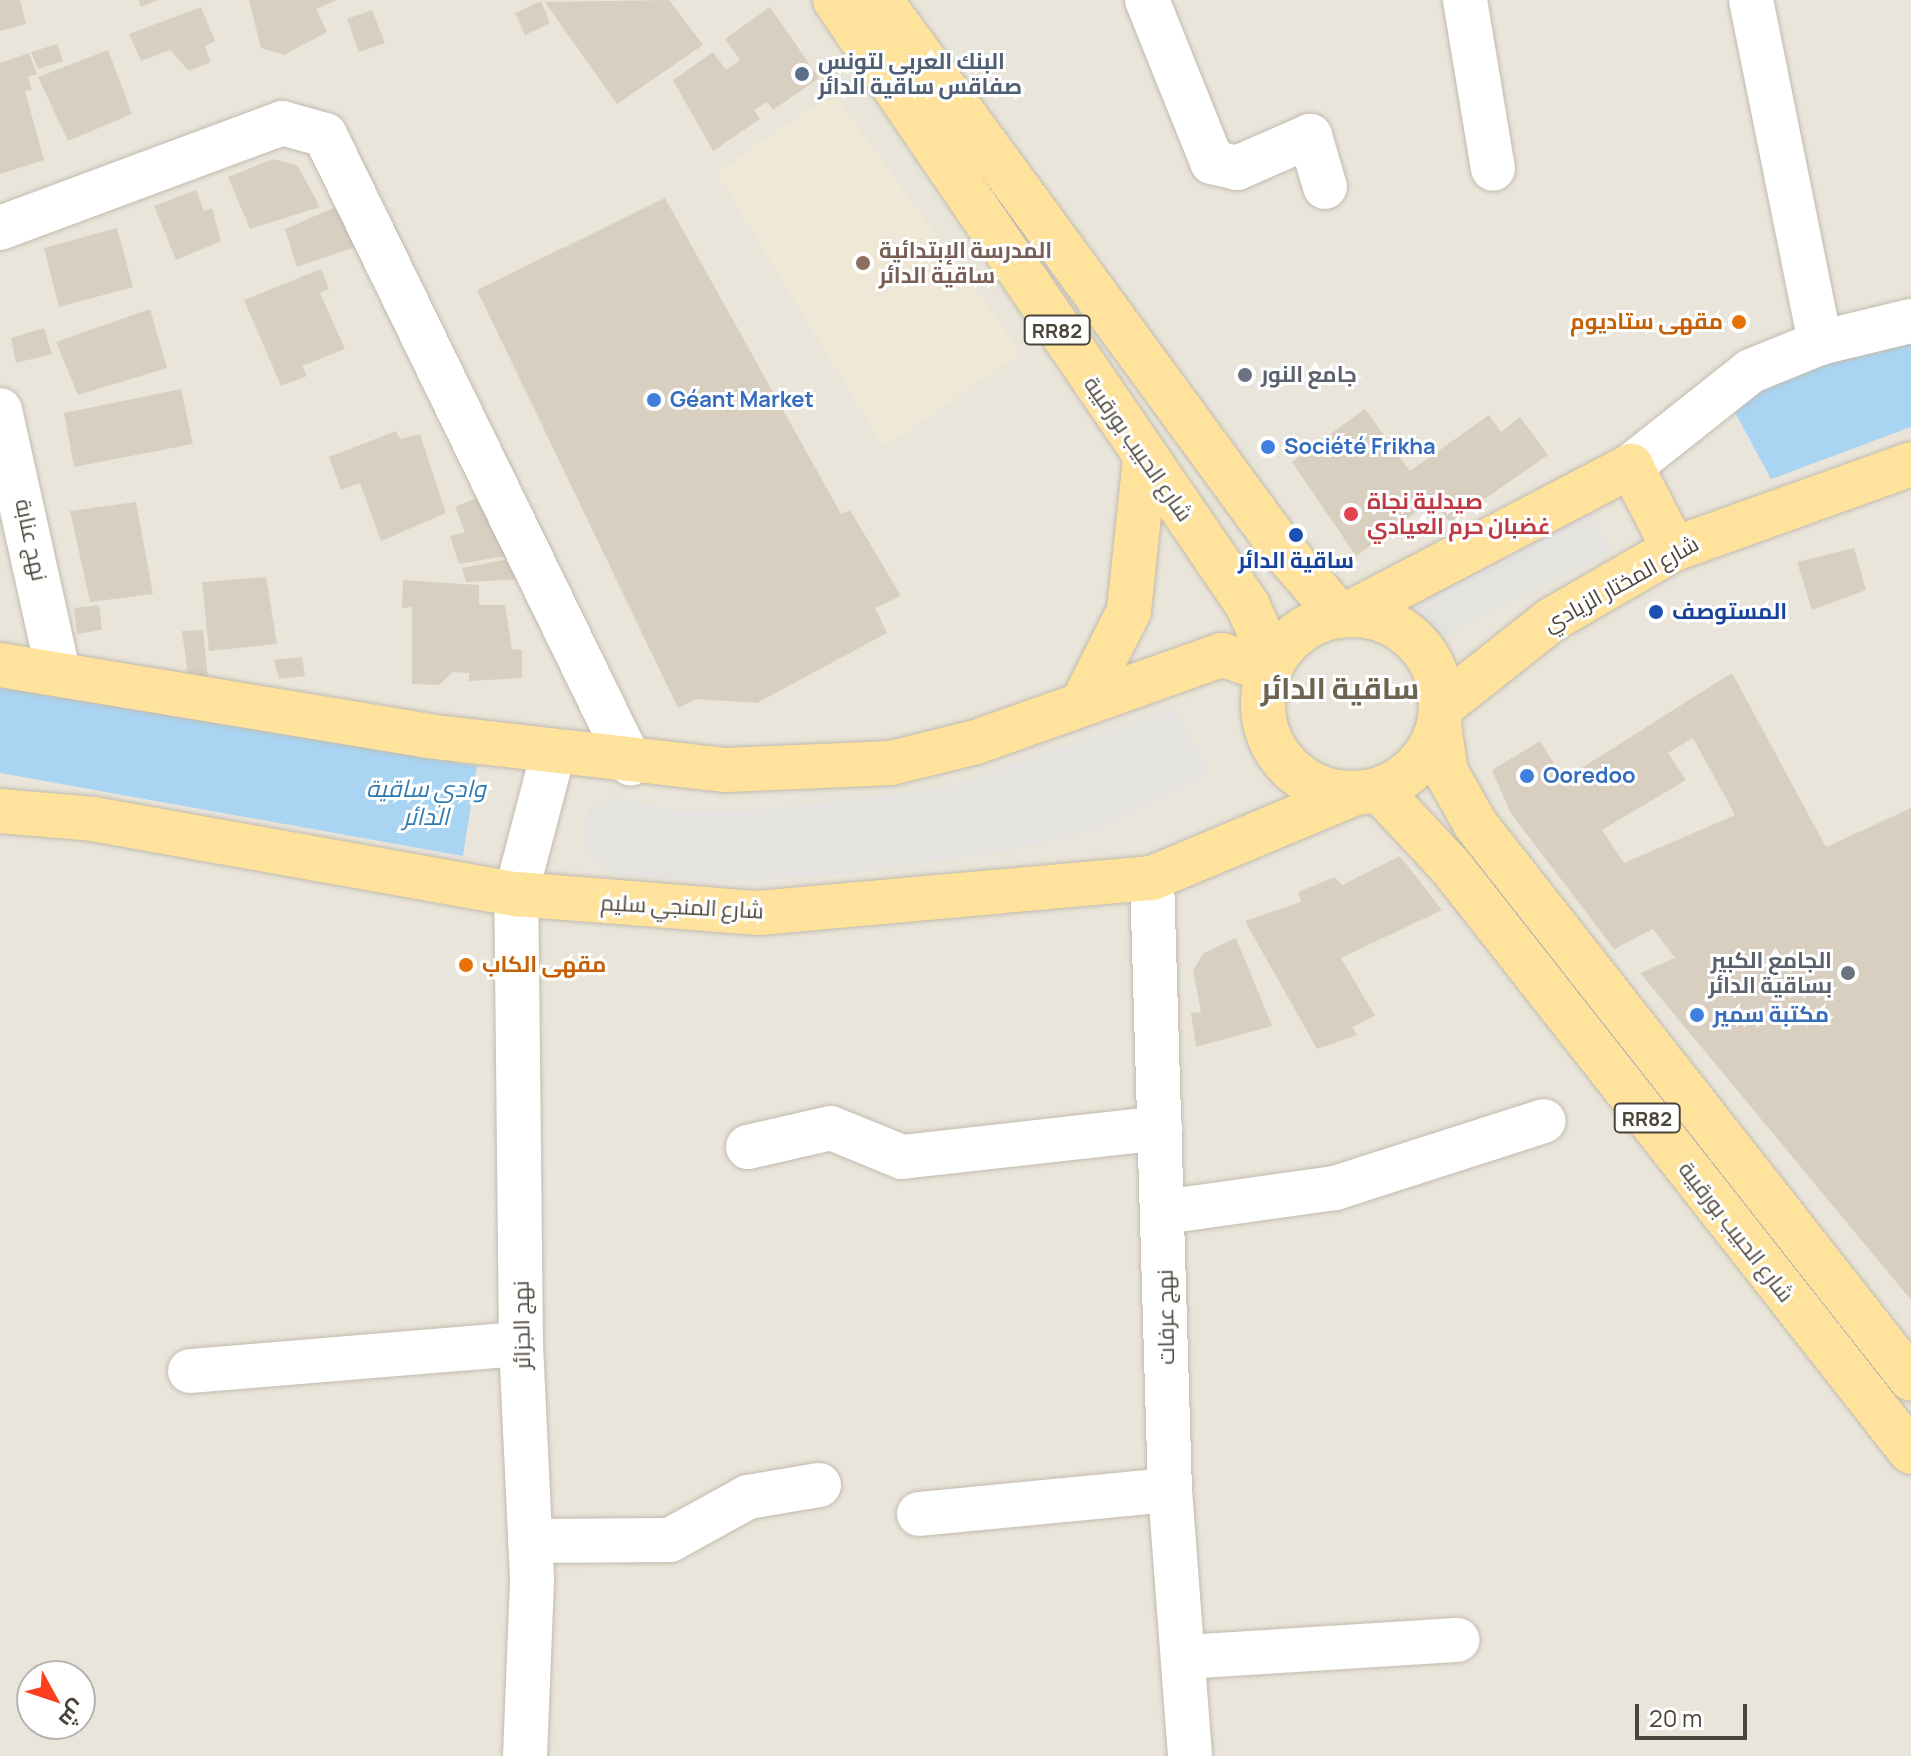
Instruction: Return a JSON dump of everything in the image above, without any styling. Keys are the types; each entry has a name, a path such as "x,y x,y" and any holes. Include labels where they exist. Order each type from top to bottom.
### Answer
{"main road":[{"name":"شارع الحبيب بورقيبة","path":"835,0 1145,460 1248,606 1271,667"},
{"name":"RR82","path":"880,0 1283,550 1343,616 1388,622 1421,648 1440,716 1446,772 1476,825 1907,1366"},
{"path":"1082,704 1129,611 1145,460"},
{"name":"شارع المختار الزيادي","path":"1440,716 1551,620 1674,549 1911,464"},
{"path":"1440,716 1411,772 1366,792 1310,784 1278,754 1263,714 1271,667 1301,631 1343,616 1631,466 1674,549"},
{"path":"0,665 553,753 631,764 726,770 891,763 1082,704 1222,655 1271,667"},
{"name":"شارع الحبيب بورقيبة","path":"1366,792 1451,867 1911,1452"},
{"name":"شارع المنجي سليم","path":"0,811 93,819 516,894 758,913 1152,878 1366,792"}],"street":[{"path":"1147,0 1212,162 1237,168 1310,136 1325,187"},
{"path":"1465,0 1493,169"},
{"path":"1751,0 1820,343"},
{"path":"0,228 282,123 325,135 631,764"},
{"path":"1631,466 1751,371 1820,343 1911,321"},
{"name":"نهج عنابة","path":"0,410 58,672"},
{"name":"نهج الجزائر","path":"525,1756 530,1541 521,1344 516,894 553,753"},
{"name":"نهج عرفات","path":"1152,878 1170,1490 1185,1657 1190,1756"},
{"path":"1164,1212 1335,1188 1544,1121"},
{"path":"748,1147 831,1128 902,1157 1160,1128"},
{"path":"190,1371 521,1344"},
{"path":"1854,1383 1907,1366"},
{"path":"530,1541 670,1540 748,1497 819,1485"},
{"path":"919,1514 1170,1490"},
{"path":"1185,1657 1457,1640"}],"shaded area":[{"path":"0,0 1911,0 1911,1756 0,1756"},
{"name":"المدرسة الإبتدائية ساقية الدائر","path":"833,93 1021,353 884,447 717,173"},
{"path":"1586,503 1611,552 1407,655 1382,602"},
{"path":"1174,709 1210,772 1096,830 1005,851 839,875 713,882 622,876 596,863 583,837 589,808 617,797 670,810 743,812 945,788"}],"water":[{"path":"1911,341 1911,427 1771,479 1731,405 1804,370"},
{"name":"وادي ساقية الدائر","path":"0,687 477,766 463,856 0,773"}],"building":[{"path":"0,0 20,0 26,24 0,31"},
{"path":"138,0 158,0 141,7"},
{"path":"249,0 337,0 316,9 327,32 284,55 261,48"},
{"path":"669,0 703,45 617,104 545,2"},
{"path":"541,1 550,23 525,35 515,13"},
{"path":"201,7 215,41 205,46 211,62 189,71 170,50 141,61 129,34"},
{"path":"770,7 819,78 773,110 767,102 754,110 760,119 713,151 673,80 713,52 726,70 740,60 725,39"},
{"path":"372,10 385,43 359,52 347,19"},
{"path":"57,44 63,61 38,69 31,52"},
{"path":"108,50 132,114 68,141 38,77"},
{"path":"29,53 37,74 28,77 32,90 25,91 44,160 0,174 0,63"},
{"path":"273,159 297,165 320,207 250,229 228,177"},
{"path":"196,190 204,211 212,208 221,241 176,260 154,206"},
{"name":"Géant Market","path":"665,198 841,514 850,510 901,596 875,608 887,633 757,703 696,699 678,708 477,290"},
{"path":"338,206 358,246 297,267 285,229"},
{"path":"117,228 133,287 59,307 44,248"},
{"path":"321,269 329,289 320,293 345,349 302,366 307,376 281,386 244,300"},
{"path":"150,309 167,368 78,395 56,342"},
{"path":"44,328 52,354 16,363 11,338"},
{"path":"181,389 193,444 74,467 64,413"},
{"path":"1365,409 1410,471 1489,415 1501,432 1520,417 1548,455 1450,523 1433,500 1356,556 1292,462"},
{"path":"396,431 400,439 420,434 446,513 381,541 360,483 341,490 329,457"},
{"path":"481,496 511,555 459,564 450,536 465,532 455,507"},
{"path":"136,502 153,594 90,602 70,511"},
{"path":"1854,548 1866,590 1812,610 1797,562"},
{"path":"514,558 522,579 466,582 462,568"},
{"path":"266,577 277,644 209,651 202,582"},
{"path":"403,580 479,585 479,605 505,605 512,649 522,650 522,678 469,681 469,673 453,672 439,685 412,684 412,607 402,608"},
{"path":"99,605 102,630 77,634 74,608"},
{"path":"203,630 208,679 188,676 182,631"},
{"path":"302,657 305,676 279,679 274,660"},
{"path":"1732,673 1826,847 1911,808 1911,1300 1640,973 1675,958 1653,929 1614,949 1510,812 1492,770 1540,741 1564,779","holes":["1693,738 1735,815 1624,863 1602,830 1686,780 1668,753"]},
{"path":"1400,856 1442,910 1341,958 1375,1016 1352,1027 1357,1035 1317,1049 1245,921 1301,902 1298,892 1335,877 1342,885"},
{"path":"1236,938 1272,1026 1196,1047 1191,1013 1201,1012 1193,970 1204,953"}],"place":[{"name":"البنك العربي لتونس صفاقس ساقية الدائر","path":"802,74"},
{"name":"المدرسة الإبتدائية ساقية الدائر","path":"863,263"},
{"name":"مقهى ستاديوم","path":"1739,322"},
{"name":"جامع النور","path":"1245,375"},
{"name":"Géant Market","path":"654,400"},
{"name":"Société Frikha","path":"1268,447"},
{"name":"صيدلية نجاة غضبان حرم العيادي","path":"1351,514"},
{"name":"ساقية الدائر","path":"1296,535"},
{"name":"المستوصف","path":"1656,612"},
{"name":"Ooredoo","path":"1527,776"},
{"name":"مقهى الكاب","path":"466,965"},
{"name":"الجامع الكبير بساقية الدائر","path":"1848,973"},
{"name":"مكتبة سمير","path":"1697,1015"}],"district":[{"name":"ساقية الدائر","path":"1340,688"}]}
